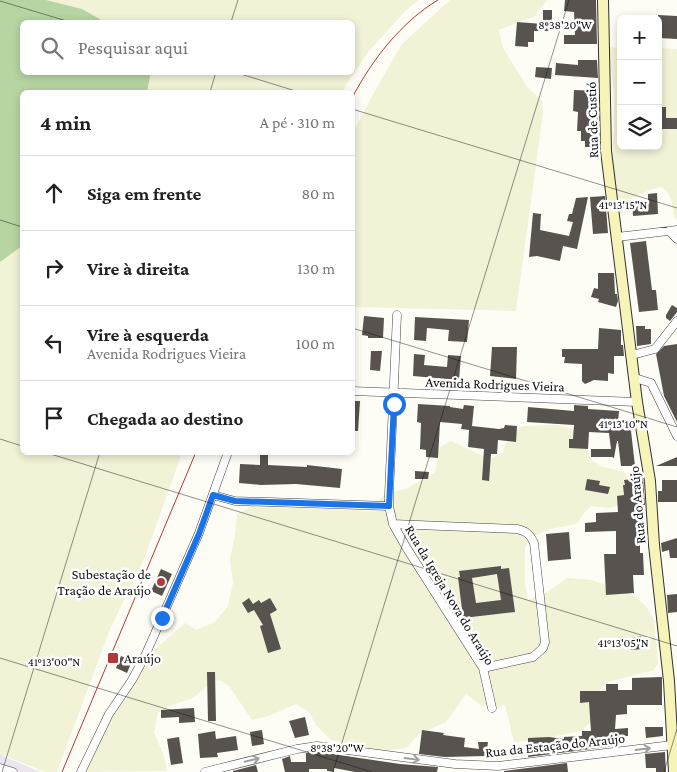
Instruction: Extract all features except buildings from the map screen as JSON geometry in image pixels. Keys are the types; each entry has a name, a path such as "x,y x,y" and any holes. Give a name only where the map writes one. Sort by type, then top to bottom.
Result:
{"main road":[{"name":"Rua de Custió","path":"604,0 606,151 616,237"},
{"name":"Rua do Araújo","path":"616,237 637,402 650,481 654,545 673,680 672,745 674,772"}],"street":[{"path":"616,237 673,230 677,239"},
{"name":"Rua da Igreja Nova do Araújo","path":"397,315 389,506 393,524 406,548 483,668 492,708"},
{"path":"632,355 655,350 677,320"},
{"path":"635,378 651,383 677,436"},
{"name":"Avenida Rodrigues Vieira","path":"355,391 637,402"},
{"path":"82,772 109,714 132,680 144,656 199,534 227,455"},
{"path":"213,495 235,501 389,506"},
{"path":"393,524 517,530 525,531 531,536 534,542 545,642 543,648 533,657 483,668"},
{"name":"Rua da Estação do Araújo","path":"205,772 297,749 317,746 455,764 498,766 672,745"},
{"path":"0,768 13,772"}],"shaded area":[{"path":"0,754 10,759 41,772 0,772"}],"green space":[{"path":"0,0 419,0 406,10 370,50 355,72 355,20 20,20 20,75 353,75 344,90 20,90 20,455 181,455 144,559 110,629 57,772 45,772 0,754"},
{"path":"0,0 46,0 82,9 101,20 20,20 20,75 150,75 150,77 147,90 20,90 20,247 0,262"},
{"path":"450,0 547,0 535,16 499,30 503,48 528,88 542,100 543,113 516,311 355,307 355,129 402,44"},
{"path":"609,47 617,48 617,150 662,150 662,48 677,49 677,220 674,216 672,202 668,193 662,187 628,200 618,198 611,176 614,95"},
{"path":"557,425 583,431 591,460 603,467 625,472 629,485 622,504 610,508 591,506 577,524 550,529 530,538 525,548 525,584 528,600 544,594 567,578 592,580 633,595 647,607 654,620 658,663 654,670 608,682 599,691 593,720 581,731 536,740 514,742 505,705 494,708 482,706 466,694 446,722 419,734 406,748 383,751 331,740 316,725 308,711 296,704 266,717 252,720 229,686 219,680 208,685 193,698 170,706 158,713 154,732 164,756 167,771 86,772 109,722 127,696 153,651 185,623 196,630 215,622 228,606 233,583 230,559 237,514 252,506 369,511 385,494 406,489 435,473 440,447 451,441 490,459 503,452 508,437 522,426"}],"tram line":[{"path":"355,93 378,56 389,43 412,19 438,0"},
{"path":"62,772 195,455"}],"place":[{"name":"Subestação de Tração de Araújo","path":"161,582"},
{"name":"Araújo","path":"113,658"}],"route":[{"path":"162,618 199,534 213,495 235,501 389,506 394,404"}]}
